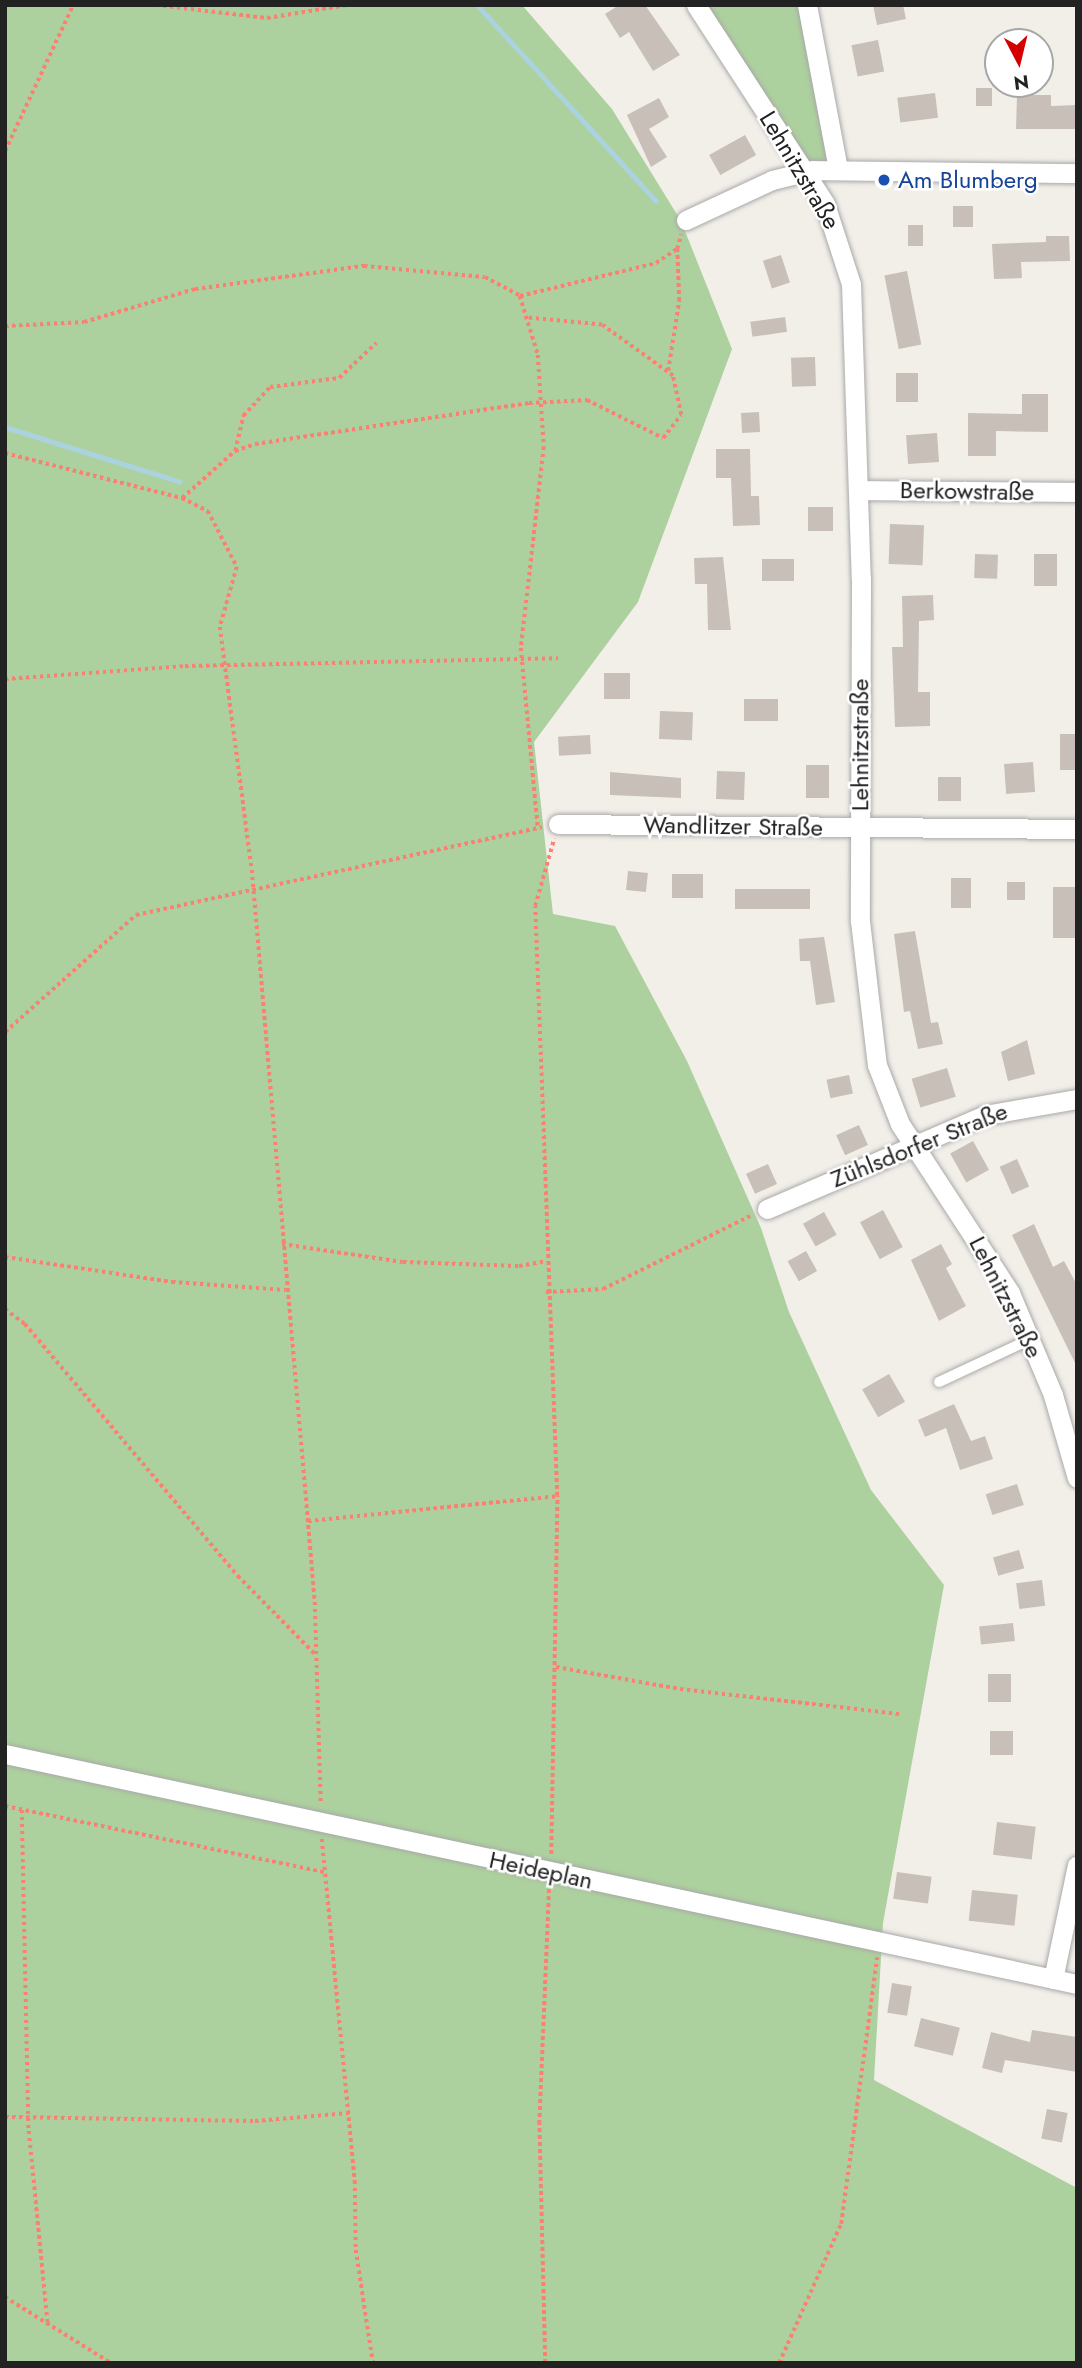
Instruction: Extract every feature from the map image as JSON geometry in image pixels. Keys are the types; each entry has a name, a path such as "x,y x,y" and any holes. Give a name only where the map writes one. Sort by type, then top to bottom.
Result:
{"street":[{"name":"Lehnitzstraße","path":"696,5 834,220 851,284 858,490 860,828 868,1018 882,1085 913,1144 983,1247 1031,1339 1073,1447 1077,1478"},
{"path":"807,5 838,169"},
{"path":"686,220 804,172 838,169 1077,173"},
{"name":"Berkowstraße","path":"858,490 1077,492"},
{"name":"Wandlitzer Straße","path":"558,824 1077,829"},
{"name":"Zühlsdorfer Straße","path":"766,1209 913,1144 1011,1107 1077,1099"},
{"name":"Heideplan","path":"5,1754 878,1944 1077,1984"},
{"path":"1053,1979 1077,1865"}],"lane":[{"path":"939,1382 1031,1339"}],"path":[{"path":"5,151 73,5"},
{"path":"156,5 267,18 347,5"},
{"path":"182,498 235,451 542,402 587,400 663,438 681,415 668,371 679,301 677,249 686,220"},
{"path":"520,296 656,263 677,249"},
{"path":"5,326 84,322 195,289 364,266 485,277 520,296 528,318 542,402 544,447 522,657 538,828"},
{"path":"528,318 602,325 668,371"},
{"path":"235,451 243,416 270,387 339,378 376,343"},
{"path":"5,453 182,498 208,511 237,567 220,614 223,666 253,887 308,1521 317,1656 324,1872 349,2113 356,2250 373,2363"},
{"path":"5,679 223,666 558,657"},
{"path":"5,1032 136,915 253,887 558,824 535,906 546,1292 557,1496 556,1667 540,2124 545,2363"},
{"path":"546,1292 603,1289 766,1209"},
{"path":"282,1244 402,1262 519,1266 546,1261"},
{"path":"5,1257 172,1282 286,1290"},
{"path":"5,1310 25,1324 238,1576 317,1656"},
{"path":"308,1521 557,1496"},
{"path":"556,1667 680,1689 901,1714"},
{"path":"5,1806 324,1872"},
{"path":"22,1810 28,2117 48,2323"},
{"path":"779,2363 841,2224 878,1944"},
{"path":"5,2117 255,2122 349,2113"},
{"path":"5,2297 111,2363"}],"green space":[{"path":"5,5 522,5 612,109 681,221 732,349 638,602 534,742 553,914 615,926 687,1061 761,1228 789,1312 871,1490 944,1585 883,1923 874,2080 1077,2188 1077,2363 5,2363"},
{"path":"696,5 807,5 838,169 804,172"}],"building":[{"path":"619,5 645,5 680,55 653,71 629,32 620,38 605,14"},
{"path":"873,5 903,5 906,19 877,25"},
{"path":"878,40 884,71 858,77 851,45"},
{"path":"976,88 984,88 984,98 992,98 992,106 976,106"},
{"path":"935,93 938,118 900,122 897,98"},
{"path":"659,98 669,117 649,129 667,157 651,167 627,115"},
{"path":"1017,98 1051,98 1051,106 1077,105 1077,129 1016,129"},
{"path":"745,135 756,155 720,175 709,155"},
{"path":"953,206 973,206 973,227 953,227"},
{"path":"908,225 923,225 923,246 908,246"},
{"path":"1046,236 1069,236 1070,261 1021,262 1022,278 994,279 992,244 1046,242"},
{"path":"781,255 790,283 772,288 763,261"},
{"path":"907,271 921,345 899,349 884,275"},
{"path":"785,317 787,332 752,337 750,322"},
{"path":"815,357 816,386 792,387 791,358"},
{"path":"896,373 918,373 918,402 896,402"},
{"path":"1022,394 1048,394 1048,432 996,431 996,456 968,456 968,413 1022,414"},
{"path":"759,412 760,432 742,433 741,413"},
{"path":"937,433 939,462 908,464 906,435"},
{"path":"716,449 750,449 751,496 759,496 760,525 733,526 731,478 716,478"},
{"path":"808,507 833,507 833,531 808,531"},
{"path":"890,524 924,525 923,565 889,564"},
{"path":"975,554 998,555 997,579 974,578"},
{"path":"1034,554 1057,554 1057,586 1034,586"},
{"path":"723,557 731,630 708,630 707,584 695,584 694,558"},
{"path":"762,559 794,559 794,581 762,581"},
{"path":"933,595 934,620 919,621 918,692 930,692 930,726 895,727 892,647 903,647 902,596"},
{"path":"604,673 630,673 630,699 604,699"},
{"path":"744,699 778,699 778,721 744,721"},
{"path":"660,711 693,712 692,740 659,739"},
{"path":"1060,734 1077,734 1077,770 1060,770"},
{"path":"590,735 591,754 559,756 558,737"},
{"path":"1033,762 1035,792 1006,794 1004,764"},
{"path":"806,765 829,765 829,798 806,798"},
{"path":"717,771 745,772 744,800 716,799"},
{"path":"610,772 681,778 681,798 610,795"},
{"path":"938,777 961,777 961,801 938,801"},
{"path":"628,871 648,873 646,892 626,890"},
{"path":"672,874 703,874 703,898 672,898"},
{"path":"951,878 971,878 971,908 951,908"},
{"path":"1007,882 1025,882 1025,900 1007,900"},
{"path":"1053,887 1077,887 1077,938 1053,938"},
{"path":"735,889 810,889 810,909 735,909"},
{"path":"915,931 931,1023 938,1022 943,1044 918,1049 910,1011 904,1012 894,934"},
{"path":"824,937 835,1002 816,1005 810,961 800,961 799,939"},
{"path":"1027,1040 1035,1074 1008,1081 1001,1052"},
{"path":"947,1068 956,1097 920,1108 912,1079"},
{"path":"849,1075 853,1094 830,1098 827,1080"},
{"path":"859,1125 868,1145 845,1155 836,1135"},
{"path":"973,1141 989,1170 966,1182 950,1154"},
{"path":"1017,1159 1029,1186 1012,1194 1000,1167"},
{"path":"768,1164 777,1184 755,1194 746,1174"},
{"path":"883,1210 903,1247 880,1259 860,1222"},
{"path":"824,1212 837,1235 816,1246 803,1224"},
{"path":"1034,1224 1053,1267 1064,1261 1077,1285 1077,1367 1012,1235"},
{"path":"941,1244 952,1264 946,1268 966,1306 939,1321 911,1260"},
{"path":"806,1251 817,1271 799,1281 788,1261"},
{"path":"889,1374 905,1402 878,1417 862,1390"},
{"path":"954,1404 971,1441 985,1436 993,1459 960,1470 946,1428 925,1437 918,1420"},
{"path":"1017,1484 1024,1505 992,1515 986,1494"},
{"path":"1019,1550 1024,1568 998,1576 993,1557"},
{"path":"1042,1580 1045,1606 1019,1609 1016,1583"},
{"path":"1013,1623 1015,1641 981,1644 979,1627"},
{"path":"988,1674 1011,1674 1011,1702 988,1702"},
{"path":"990,1731 1013,1731 1013,1755 990,1755"},
{"path":"997,1822 1036,1827 1032,1860 993,1855"},
{"path":"897,1872 932,1877 928,1904 893,1899"},
{"path":"972,1890 1018,1895 1015,1926 969,1921"},
{"path":"892,1983 912,1986 907,2016 887,2013"},
{"path":"921,2018 960,2028 953,2056 914,2046"},
{"path":"1032,2030 1077,2037 1077,2072 1005,2060 1002,2073 982,2068 991,2032 1030,2042"},
{"path":"1047,2109 1068,2113 1062,2142 1041,2138"}],"waterway":[{"path":"477,5 656,201"},
{"path":"5,427 180,482"}],"place":[{"name":"Am Blumberg","path":"884,180"}]}
